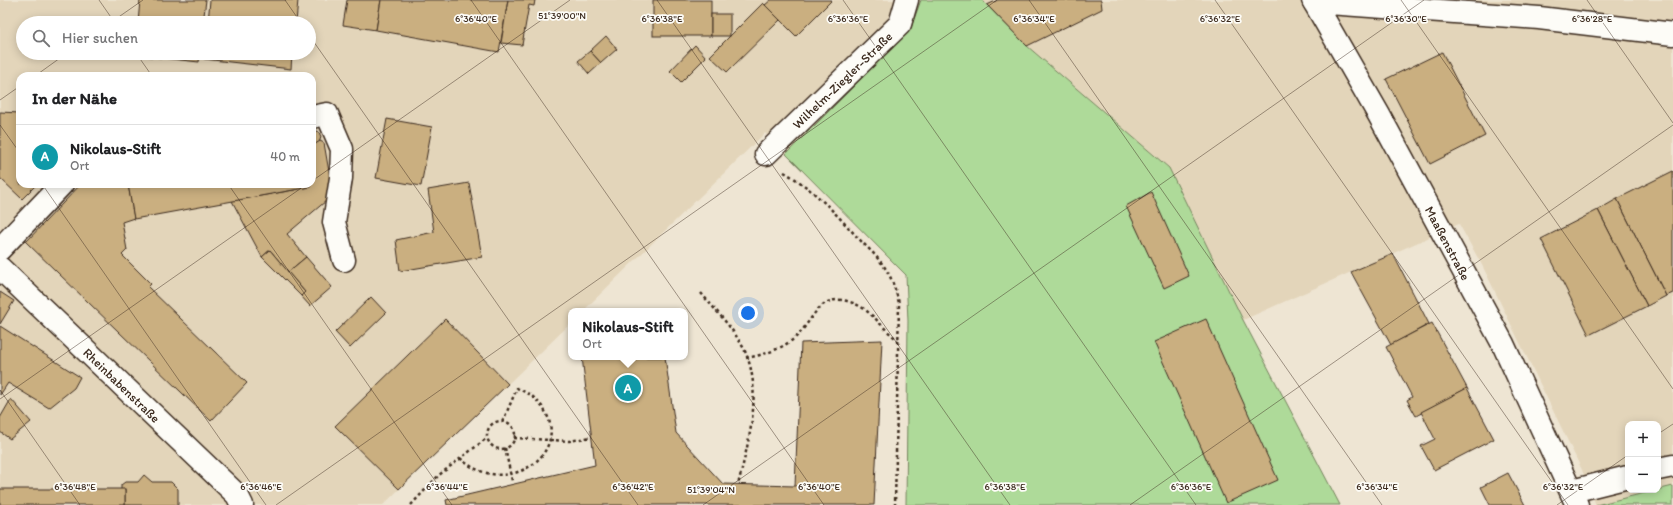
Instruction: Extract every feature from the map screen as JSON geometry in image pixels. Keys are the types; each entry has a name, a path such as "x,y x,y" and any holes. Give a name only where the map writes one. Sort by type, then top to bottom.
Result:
{"street":[{"name":"Wilhelm-Ziegler-Straße","path":"766,154 900,24 907,0"},
{"path":"1313,1 1538,18 1673,34"},
{"name":"Maaßenstraße","path":"1313,1 1379,114 1503,344 1573,500"},
{"path":"316,116 327,114 342,149 341,178 334,222 344,260"},
{"path":"0,249 58,188"},
{"name":"Rheinbabenstraße","path":"0,268 237,495 242,505"},
{"path":"1661,468 1673,466"},
{"path":"1573,500 1625,478"}],"path":[{"path":"784,172 800,181 824,201 887,270 894,284 898,303 895,505"},
{"path":"701,293 727,323 744,350 751,376 753,406 749,438 738,485"},
{"path":"746,358 779,349 796,336 816,310 829,302 838,300 853,303 868,312 888,334 898,340"},
{"path":"503,421 517,388 532,396 542,406 548,418 551,432 545,458"},
{"path":"503,421 512,426 514,438 512,444 505,448 499,449 491,445 487,438 488,430 492,424 503,421"},
{"path":"514,438 569,441 592,437"},
{"path":"411,505 439,475 487,438"},
{"path":"505,448 513,481 507,482"},
{"path":"460,458 468,469"}],"shaded area":[{"path":"0,0 921,0 910,30 786,154 765,133 586,308 568,308 568,326 383,505 0,505"},
{"path":"982,0 1673,0 1673,486 1661,488 1661,421 1625,421 1625,493 1643,493 1596,505 1582,470 1483,267 1459,224 1243,320 1169,168 1027,46"}],"green space":[{"path":"921,0 982,0 1027,46 1169,168 1243,320 1340,505 906,505 908,321 906,275 786,154 910,30"},
{"path":"1673,486 1673,505 1596,505 1645,493 1661,493 1661,489"}],"building":[{"path":"140,0 206,0 204,16 139,16"},
{"path":"210,0 298,0 297,16 209,16"},
{"path":"347,0 381,0 376,30 343,25"},
{"path":"381,0 508,0 499,52 376,30"},
{"path":"508,0 535,0 534,6 529,5 522,45 501,43"},
{"path":"653,0 711,0 711,36 653,36"},
{"path":"771,0 832,0 796,36 765,5"},
{"path":"998,0 1101,0 1102,9 1027,46 987,5"},
{"path":"763,3 780,20 727,72 710,56"},
{"path":"711,14 730,14 730,36 711,36"},
{"path":"606,36 617,49 601,63 590,51"},
{"path":"695,45 706,57 681,82 670,71"},
{"path":"590,51 601,63 589,74 578,61"},
{"path":"1442,52 1485,136 1430,164 1386,79"},
{"path":"180,60 199,60 199,62"},
{"path":"213,60 292,60 291,69"},
{"path":"0,112 16,113 16,188 33,188 22,199 0,178"},
{"path":"387,119 432,127 421,186 376,178"},
{"path":"316,131 319,132 321,137 319,143 316,144"},
{"path":"320,141 324,143 333,195 287,234 306,257 288,272 270,250 262,257 232,201 304,188 316,188 316,144"},
{"path":"1673,171 1673,293 1666,296 1617,199"},
{"path":"469,183 482,257 400,271 396,240 434,232 428,190"},
{"path":"77,188 129,188 134,218 122,222 127,250 122,255 151,284 148,287 247,383 211,421 26,242"},
{"path":"129,188 304,188 134,219"},
{"path":"1151,192 1189,276 1164,288 1126,206"},
{"path":"1617,199 1666,296 1647,306 1598,210"},
{"path":"1598,210 1647,306 1589,335 1541,239"},
{"path":"270,250 305,292 301,296 262,257"},
{"path":"1393,254 1429,324 1391,345 1351,272"},
{"path":"306,257 332,287 310,306 301,296 305,292 288,272"},
{"path":"0,292 14,301 0,324"},
{"path":"371,297 386,313 350,348 335,332"},
{"path":"445,319 508,384 399,489 335,426"},
{"path":"1206,319 1278,480 1226,503 1154,342"},
{"path":"1432,323 1467,388 1416,416 1407,400 1412,397 1386,347"},
{"path":"0,326 80,377 74,388 49,408 8,383 0,395"},
{"path":"882,340 874,505 447,505 446,500 595,465 582,360 665,360 676,433 723,484 795,486 801,343"},
{"path":"1467,388 1494,439 1434,470 1421,446 1435,439 1421,412"},
{"path":"11,399 31,422 10,439 0,432 0,418"},
{"path":"1508,473 1525,505 1490,505 1481,487"},
{"path":"144,475 152,482 171,482 178,489 178,505 125,505 125,489 121,490 121,485 125,482 138,482"},
{"path":"0,489 125,489 125,505 0,505"}],"place":[{"name":"Nikolaus-Stift","path":"628,388"}]}
